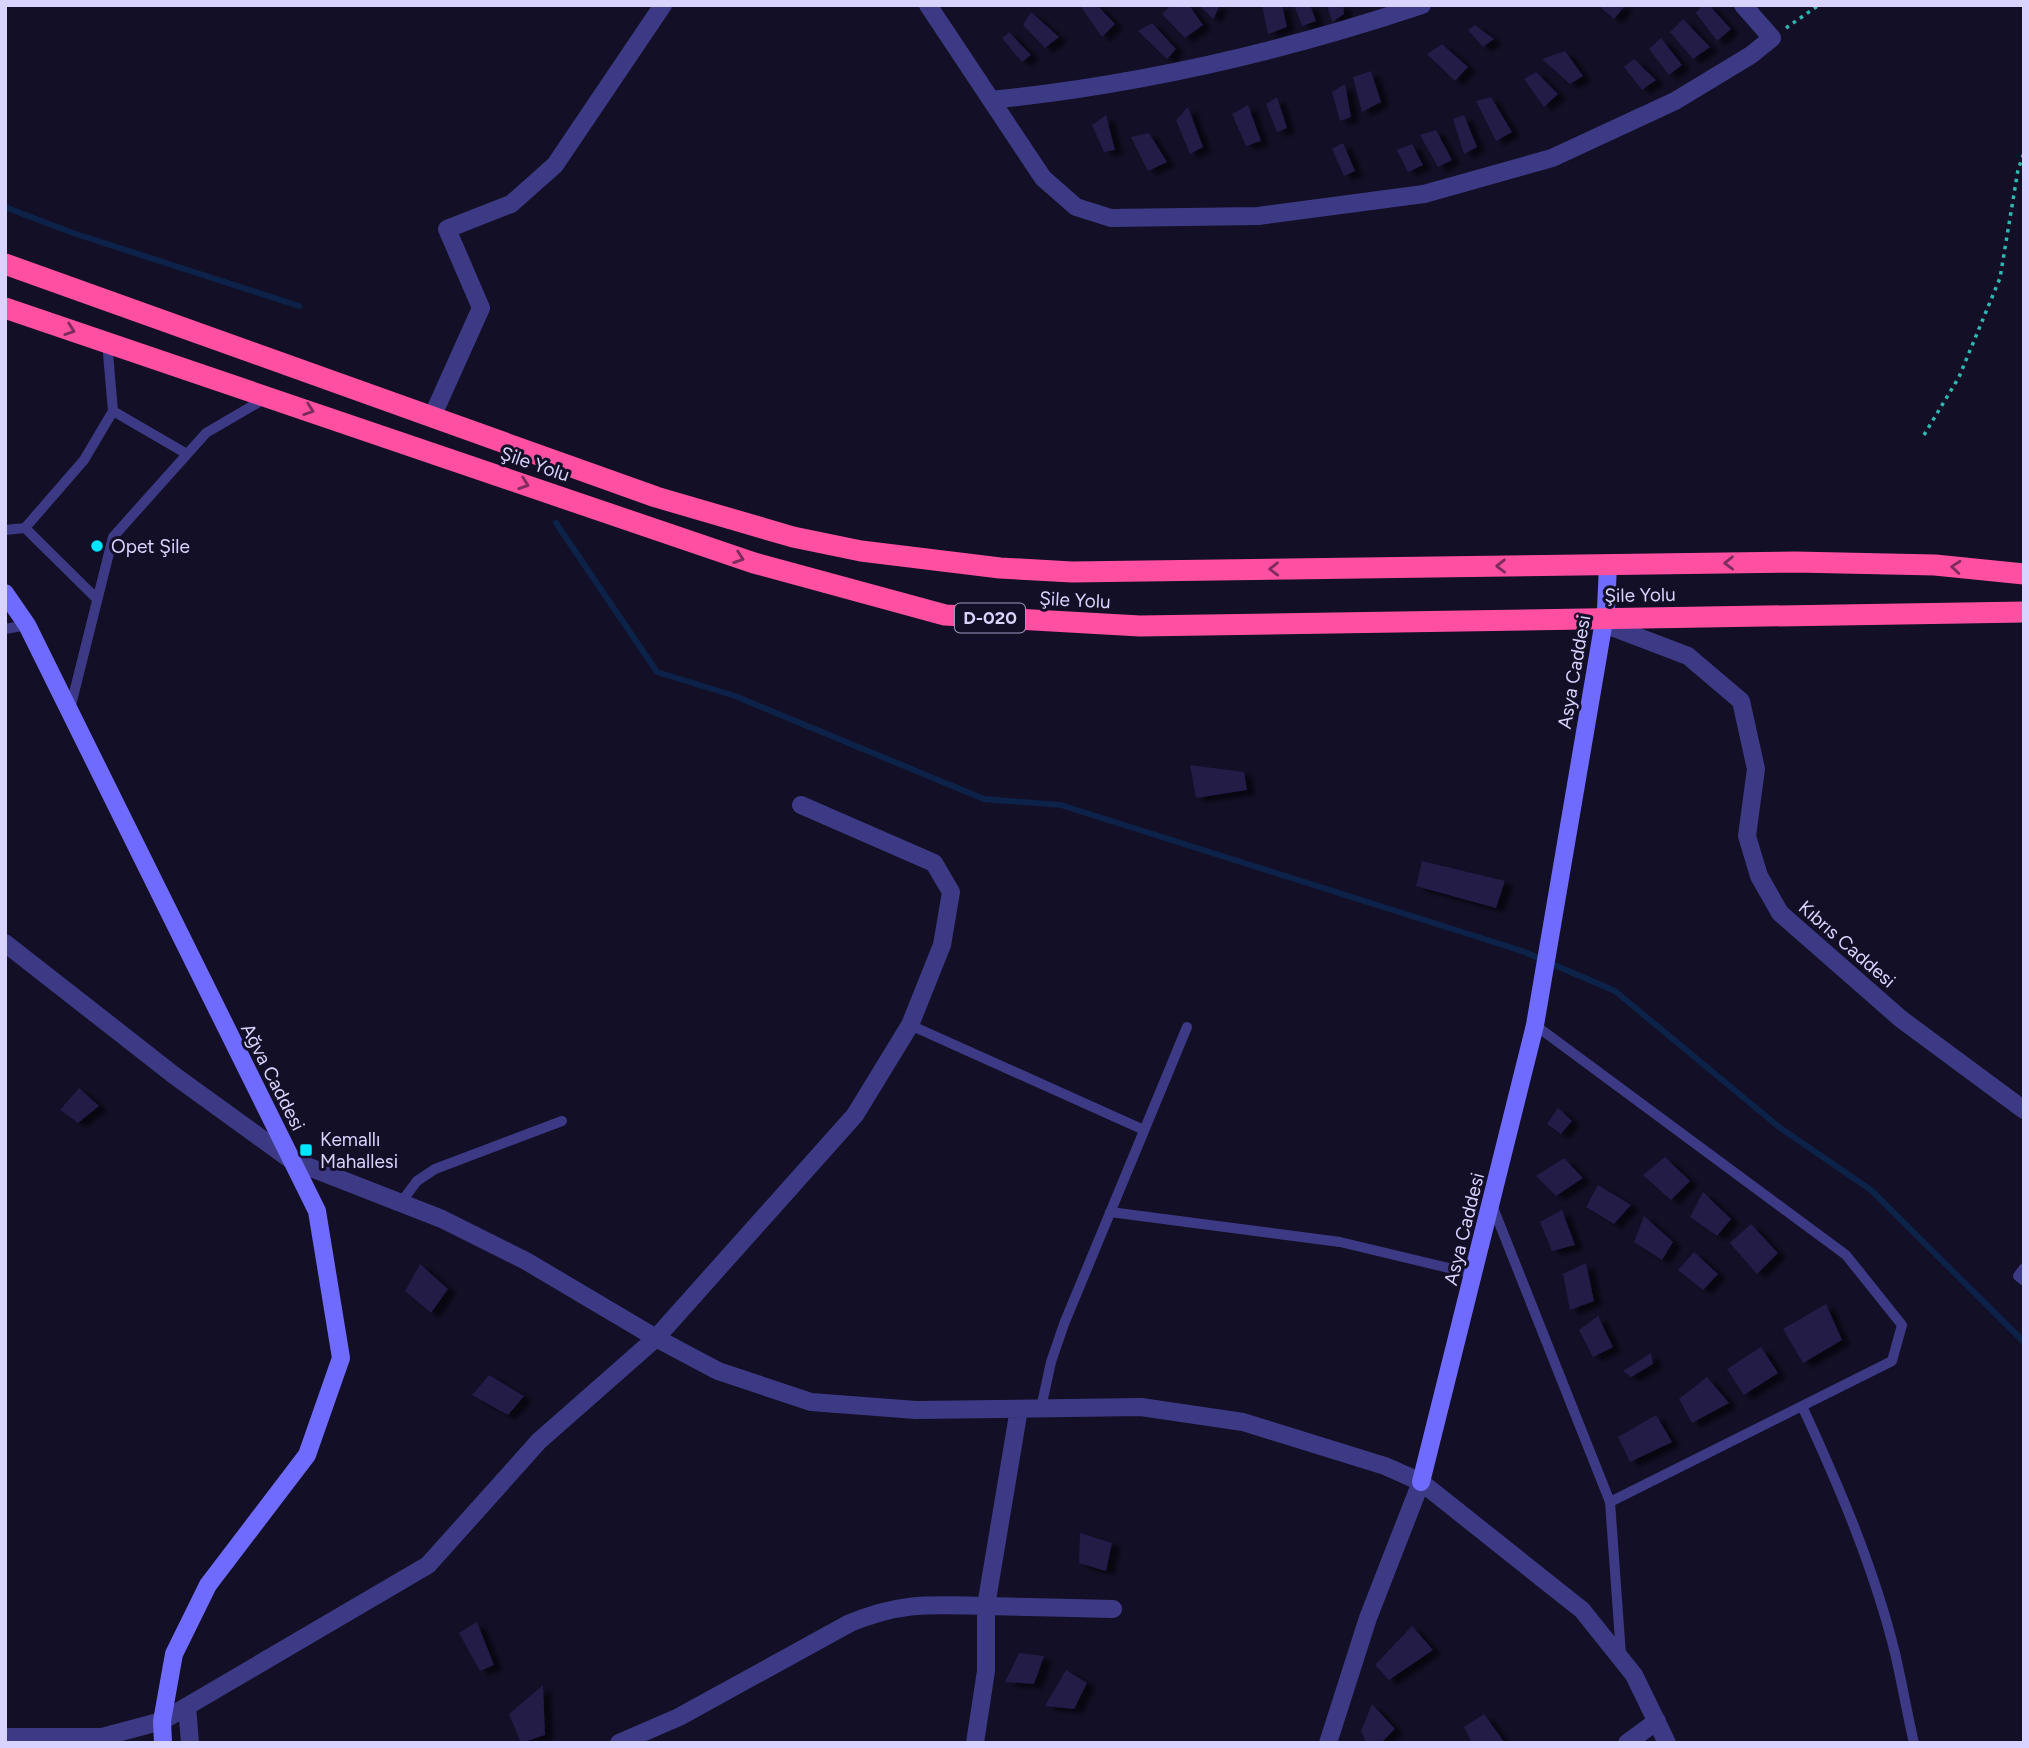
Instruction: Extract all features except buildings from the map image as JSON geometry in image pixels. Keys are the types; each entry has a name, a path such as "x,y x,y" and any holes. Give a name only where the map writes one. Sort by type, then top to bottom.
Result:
{"highway":[{"name":"Şile Yolu","path":"5,264 656,497 793,537 861,551 1000,568 1072,572 1608,565 1921,565 2024,574"},
{"name":"Şile Yolu","path":"5,308 270,396 754,563 945,615 1140,626 1604,621 2024,612"}],"street":[{"path":"432,417 481,308 447,229 511,204 555,165 663,5"},
{"path":"928,5 1043,178 1076,207 1111,218 1258,216 1424,194 1552,158 1675,101 1751,55 1772,38 1743,5"},
{"path":"991,100 1073,92 1221,62 1422,5"},
{"name":"Asya Caddesi","path":"1421,1482 1535,1025 1604,621 1608,565"},
{"name":"Ağva Caddesi","path":"5,593 27,625 69,715 317,1211 341,1358 307,1455 208,1585 174,1654 162,1721 163,1743"},
{"name":"Kıbrıs Caddesi","path":"1604,621 1688,656 1741,701 1756,769 1747,836 1759,876 1780,913 1901,1019 2024,1110"},
{"path":"5,1737 102,1737 162,1721 428,1565 539,1441 656,1338 855,1115 910,1025 942,945 951,892 934,863 801,805"},
{"path":"5,943 175,1076 291,1160 402,1201 527,1261 656,1338 718,1371 811,1402 916,1410 1141,1407 1242,1422 1385,1466 1421,1482 1581,1610 1634,1675 1667,1743"},
{"path":"975,1743 986,1671 986,1606 1019,1409"},
{"path":"1328,1743 1368,1618 1421,1482"},
{"path":"619,1743 679,1717 850,1623 879,1612 919,1605 1113,1609"},
{"path":"187,1706 190,1743"},
{"path":"1627,1743 1657,1721"}],"lane":[{"path":"5,530 25,528 84,460 113,411 107,342"},
{"path":"69,715 113,537 206,433 270,396"},
{"path":"113,411 187,454"},
{"path":"25,528 96,598"},
{"path":"5,629 27,625"},
{"path":"910,1025 1144,1130"},
{"path":"1535,1025 1846,1255 1902,1325 1892,1361 1610,1502"},
{"path":"1041,1408 1057,1343 1187,1027"},
{"path":"402,1201 417,1181 435,1169 562,1121"},
{"path":"1492,1205 1610,1502 1621,1658"},
{"path":"1110,1212 1340,1242 1474,1274"},
{"path":"2024,1268 2018,1276 2024,1281"},
{"path":"1802,1406 1840,1492 1877,1594 1895,1652 1914,1743"}],"path":[{"path":"1772,38 1819,5"},
{"path":"1924,435 1959,377 2000,278 2018,170 2024,153"}],"waterway":[{"path":"5,207 73,233 299,306"},
{"path":"556,523 657,672 735,696 984,799 1061,805 1522,951 1615,991 1779,1127 1871,1190 2024,1342"}],"place":[{"name":"Opet Şile","path":"97,546"},
{"name":"Kemallı Mahallesi","path":"306,1150"}]}
